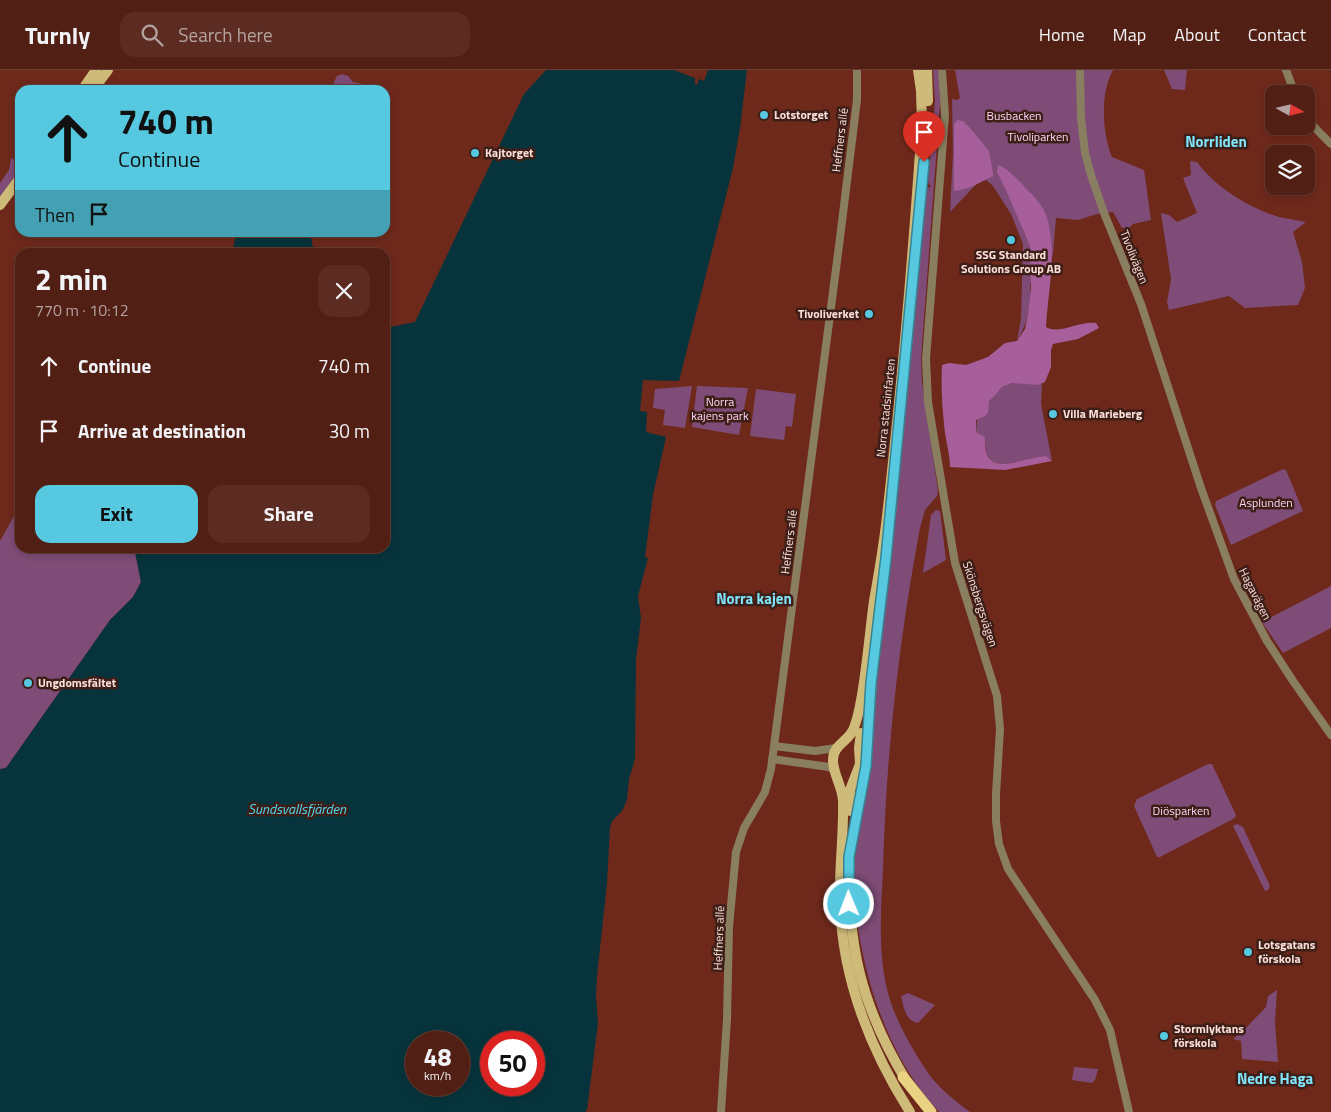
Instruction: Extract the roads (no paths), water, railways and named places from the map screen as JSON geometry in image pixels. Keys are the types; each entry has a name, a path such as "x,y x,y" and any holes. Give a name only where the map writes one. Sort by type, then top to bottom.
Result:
{"highway":[{"path":"904,1077 931,1112"}],"main road":[{"path":"86,85 96,70"},
{"path":"97,85 108,70"},
{"name":"Norra stadsinfarten","path":"910,1112 872,1040 850,976 842,935 840,904 839,874 843,796 833,759 839,746 852,732 861,698 887,516 904,353 921,150 921,91 918,70"},
{"name":"Norra stadsinfarten","path":"849,857 866,766 871,683 887,556 924,162 928,143 927,70"},
{"path":"0,205 15,185"},
{"path":"0,214 15,195"},
{"name":"Norra stadsinfarten","path":"871,683 862,722 859,748 860,764 850,790 849,904 856,964 866,999 877,1027 924,1112"},
{"path":"839,746 851,743 859,748"},
{"path":"836,773 844,781 853,780"}],"street":[{"name":"Heffners allé","path":"721,1112 727,1019 729,927 736,852 744,828 765,792 772,759 840,238 858,70"},
{"name":"Heffners allé","path":"857,88 862,70"},
{"name":"Skönsbergsvägen","path":"942,70 945,115 926,359 928,402 955,563 997,696 1000,729 996,821 999,844 1008,869 1095,1000 1106,1020 1129,1112"},
{"name":"Tivolivägen","path":"1080,70 1081,118 1085,153 1091,175 1098,198 1148,322 1188,448"},
{"path":"1286,70 1292,85"},
{"path":"1315,127 1331,144"},
{"name":"Hagavägen","path":"1188,448 1234,579 1247,605 1293,681 1331,735"},
{"path":"774,746 815,751 839,746"},
{"path":"772,759 828,767 836,773"}],"water":[{"name":"Sundsvallsfjärden","path":"546,70 674,70 695,78 695,84 697,85 699,79 704,81 708,70 747,70 733,168 679,381 643,380 640,411 647,412 646,432 666,437 653,495 645,557 648,558 638,596 641,618 636,660 635,759 629,779 627,800 622,811 612,821 610,828 607,883 597,976 598,1023 587,1110 585,1112 0,1112 0,769 6,768 110,620 133,597 141,582 135,553 390,553 390,327 415,322 524,94"},
{"path":"236,237 311,237 313,248 233,248"}],"place":[{"name":"Lotstorget","path":"764,115"},
{"name":"Kajtorget","path":"475,153"},
{"name":"SSG Standard Solutions Group AB","path":"1011,240"},
{"name":"Tivoliverket","path":"869,314"},
{"name":"Villa Marieberg","path":"1053,414"},
{"name":"Ungdomsfältet","path":"28,683"},
{"name":"Lotsgatans förskola","path":"1248,952"},
{"name":"Stormlyktans förskola","path":"1164,1036"}],"district":[{"name":"Norrliden","path":"1216,142"},
{"name":"Norra kajen","path":"754,599"},
{"name":"Nedre Haga","path":"1275,1079"}],"park label":[{"name":"Busbacken","path":"1014,116"},
{"name":"Tivoliparken","path":"1038,137"},
{"name":"Norra kajens park","path":"720,409"},
{"name":"Asplunden","path":"1266,503"},
{"name":"Diösparken","path":"1181,811"}]}
